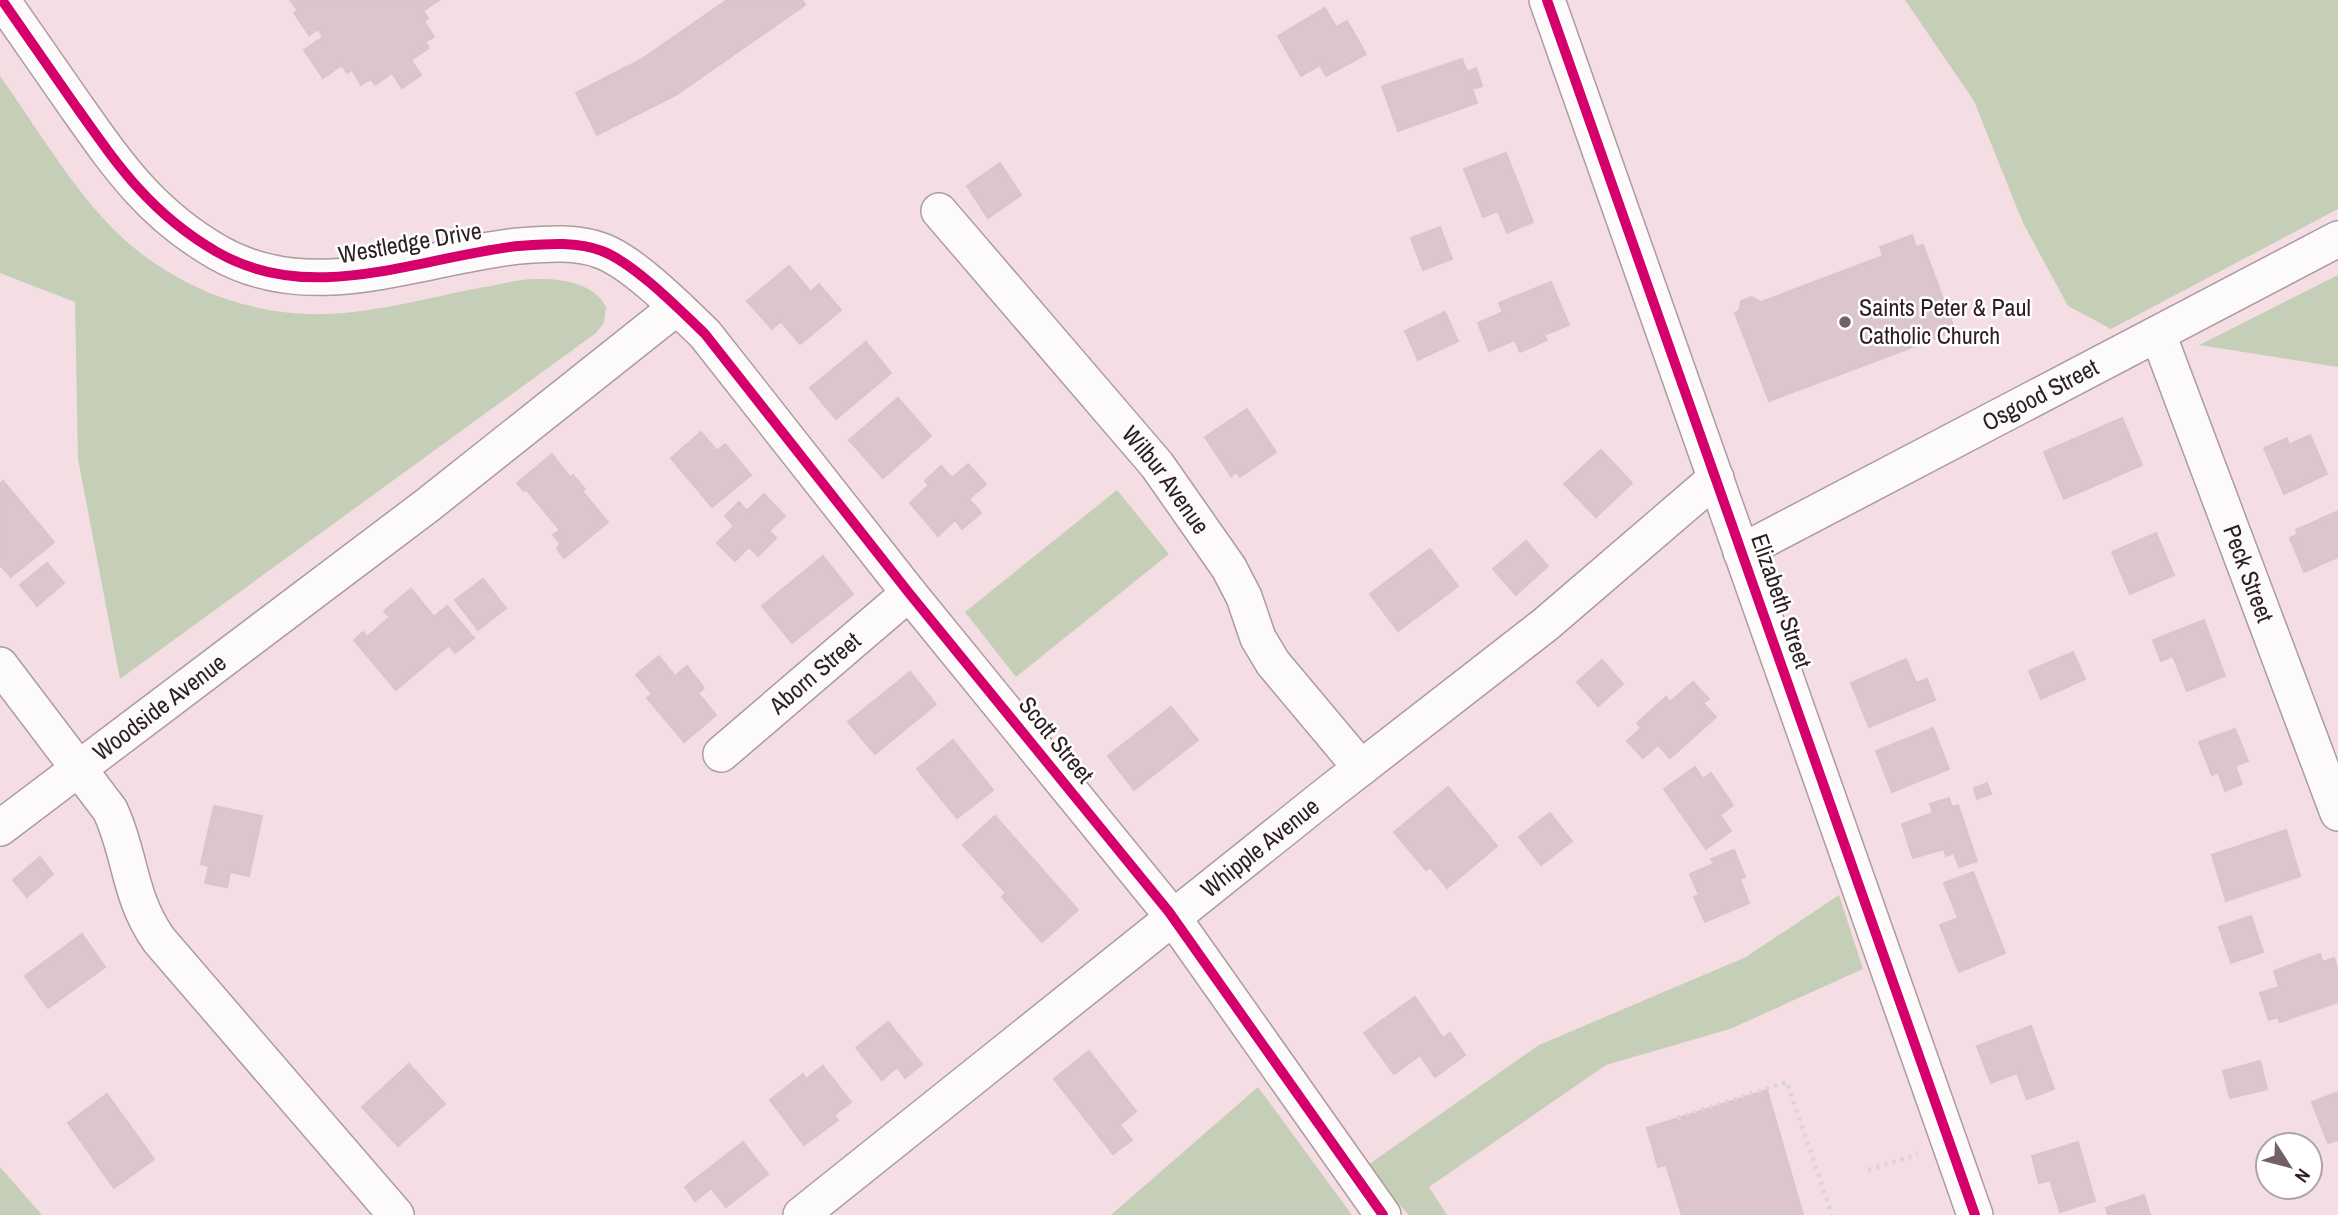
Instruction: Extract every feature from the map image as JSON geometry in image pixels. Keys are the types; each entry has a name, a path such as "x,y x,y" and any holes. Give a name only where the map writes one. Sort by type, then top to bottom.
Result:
{"street":[{"name":"Westledge Drive","path":"2,0 117,165 140,192 162,213 220,254 281,275 341,278 478,251 540,244 572,245 602,251 622,262 677,307"},
{"name":"Elizabeth Street","path":"1547,0 1975,1215"},
{"name":"Wilbur Avenue","path":"939,211 1157,465 1229,568 1244,597 1258,638 1269,656 1361,768"},
{"name":"Osgood Street","path":"1741,552 2338,239"},
{"name":"Scott Street","path":"677,307 705,334 909,593 1173,918 1382,1215"},
{"name":"Woodside Avenue","path":"396,1215 159,940 145,918 132,886 116,821 79,768 429,503 677,307"},
{"name":"Peck Street","path":"2158,334 2337,809"},
{"name":"Whipple Avenue","path":"801,1215 1361,768 1546,624 1716,478"},
{"name":"Aborn Street","path":"721,754 909,593"},
{"path":"0,665 79,768 0,828"}],"path":[{"path":"1677,1118 1787,1082 1832,1215"},
{"path":"1868,1170 1926,1152"}],"green space":[{"path":"1905,0 2338,0 2338,209 2111,329 2068,306 2023,223 1974,101"},
{"path":"0,76 75,184 102,217 122,238 145,256 194,286 249,306 307,314 328,314 393,306 515,281 556,280 576,284 594,292 606,307 604,323 596,333 120,679 78,459 75,302 0,273"},
{"path":"2338,275 2338,367 2199,345"},
{"path":"1117,490 1169,554 1016,677 965,612"},
{"path":"1839,895 1863,969 1730,1029 1606,1065 1429,1187 1447,1215 1409,1215 1365,1167 1539,1045 1746,957"},
{"path":"1258,1087 1352,1215 1111,1215"},
{"path":"0,1167 42,1215 0,1215"}],"building":[{"path":"290,0 439,0 423,11 428,18 424,21 434,37 425,42 429,48 411,60 421,75 402,88 392,73 375,85 371,79 361,85 352,70 347,73 342,65 323,78 304,50 323,37 318,29 309,35 294,13 298,11"},
{"path":"727,0 802,0 805,5 676,95 597,135 576,93 642,59"},
{"path":"1325,8 1336,27 1347,21 1366,54 1326,76 1320,65 1301,76 1278,36"},
{"path":"1462,59 1467,72 1476,68 1482,86 1472,89 1477,103 1398,131 1382,86"},
{"path":"1506,153 1533,222 1507,233 1498,211 1483,217 1464,169"},
{"path":"1000,163 1021,195 988,218 967,186"},
{"path":"1440,227 1452,259 1423,270 1411,238"},
{"name":"Saints Peter & Paul Catholic Church","path":"1912,235 1916,247 1923,245 1955,331 1769,401 1735,313 1739,311 1741,301 1752,297 1761,302 1883,256 1880,247"},
{"path":"789,266 811,292 819,284 841,310 800,344 781,321 772,329 747,301"},
{"path":"1551,282 1569,325 1544,335 1547,340 1520,352 1515,340 1489,351 1478,323 1503,312 1499,303"},
{"path":"1445,312 1458,341 1418,360 1405,331"},
{"path":"866,342 891,373 836,419 810,388"},
{"path":"898,398 931,436 883,478 849,440"},
{"path":"1247,409 1276,452 1240,477 1236,472 1231,476 1205,437"},
{"path":"2122,418 2142,465 2064,499 2044,452"},
{"path":"701,432 717,451 725,444 751,475 712,507 671,458"},
{"path":"2310,435 2327,474 2284,494 2264,448 2287,438 2289,445"},
{"path":"1601,450 1632,483 1596,517 1564,484"},
{"path":"552,454 570,477 573,475 585,489 582,491 608,522 564,558 557,549 560,543 553,535 560,530 526,489 524,491 517,483"},
{"path":"968,464 986,484 969,499 981,513 962,529 955,520 938,536 910,503 929,485 925,481 941,466 952,478"},
{"path":"3,481 54,542 11,577 0,565 0,484"},
{"path":"764,494 785,516 769,531 776,538 758,556 749,547 735,561 717,543 734,526 725,516 739,502 747,511"},
{"path":"2338,511 2338,557 2304,572 2290,538 2298,534 2296,530"},
{"path":"2156,533 2174,575 2130,594 2112,552"},
{"path":"1526,541 1548,566 1516,595 1493,569"},
{"path":"1430,549 1458,586 1398,631 1370,594"},
{"path":"823,556 853,594 792,643 762,606"},
{"path":"47,563 64,583 37,606 20,585"},
{"path":"483,579 506,608 478,630 455,600"},
{"path":"411,589 434,617 447,606 474,638 455,653 449,645 396,690 354,640 363,632 367,637 390,617 384,611"},
{"path":"2204,620 2225,676 2187,691 2173,656 2161,661 2153,640"},
{"path":"2073,652 2085,679 2041,699 2029,671"},
{"path":"659,656 675,676 687,666 704,688 698,693 716,715 684,742 647,698 652,694 636,675"},
{"path":"1906,659 1916,683 1927,679 1935,700 1869,727 1851,683"},
{"path":"1602,660 1623,684 1598,706 1577,682"},
{"path":"910,672 936,704 875,754 848,722"},
{"path":"1693,682 1709,699 1703,703 1716,717 1670,758 1658,745 1643,758 1627,741 1641,728 1637,723 1666,697 1670,702"},
{"path":"1171,707 1198,740 1134,790 1108,756"},
{"path":"1933,728 1949,769 1892,792 1876,751"},
{"path":"2235,729 2248,761 2235,766 2242,784 2225,791 2218,772 2212,775 2199,742"},
{"path":"953,740 993,790 957,818 917,769"},
{"path":"1695,767 1703,779 1711,773 1733,805 1720,815 1731,831 1706,849 1664,789"},
{"path":"1987,783 1991,794 1977,799 1974,788"},
{"path":"1448,787 1497,846 1447,888 1430,867 1426,870 1394,832"},
{"path":"1949,798 1952,807 1958,805 1977,861 1959,867 1954,853 1946,856 1944,849 1913,858 1902,824 1933,813 1930,804"},
{"path":"214,806 262,816 249,876 230,872 227,887 205,883 209,866 201,864"},
{"path":"1550,813 1572,841 1541,865 1519,837"},
{"path":"995,816 1078,910 1042,942 1002,897 1006,893 963,845"},
{"path":"2286,830 2300,876 2226,901 2212,855"},
{"path":"1734,850 1745,877 1740,879 1749,903 1705,922 1694,897 1699,895 1690,874 1714,864 1711,859"},
{"path":"40,857 53,874 27,897 13,880"},
{"path":"1973,872 2005,953 1959,972 1940,925 1958,918 1944,883"},
{"path":"2251,916 2263,952 2231,963 2219,927"},
{"path":"82,934 105,967 48,1008 25,976"},
{"path":"2320,954 2323,962 2334,958 2338,971 2338,1002 2280,1022 2278,1017 2269,1020 2260,993 2279,987 2274,971"},
{"path":"1415,997 1443,1038 1450,1033 1465,1055 1435,1077 1420,1055 1394,1074 1364,1033"},
{"path":"888,1022 922,1064 905,1078 897,1067 882,1080 856,1048"},
{"path":"2031,1026 2054,1089 2027,1099 2017,1073 1991,1083 1977,1046"},
{"path":"1089,1051 1136,1111 1120,1125 1132,1140 1113,1154 1054,1079"},
{"path":"2260,1061 2267,1089 2230,1098 2223,1071"},
{"path":"409,1064 445,1104 398,1146 362,1107"},
{"path":"823,1066 851,1102 834,1115 838,1120 804,1145 770,1100 803,1074 806,1079"},
{"path":"1767,1090 1803,1215 1682,1215 1666,1165 1658,1167 1647,1128"},
{"path":"2338,1092 2338,1140 2328,1143 2312,1102"},
{"path":"107,1094 154,1159 114,1188 68,1123"},
{"path":"743,1142 768,1174 726,1207 711,1188 695,1201 685,1187"},
{"path":"2078,1142 2095,1201 2060,1212 2050,1180 2039,1183 2032,1156"},
{"path":"2144,1195 2150,1215 2108,1215 2106,1208"}],"cycle path":[{"path":"2,0 91,127 137,187 173,222 194,237 217,252 253,268 290,276 328,277 366,274 518,246 572,244 615,257 656,288 705,334 909,593 1169,912 1383,1215"},
{"path":"1547,0 1975,1215"}],"place":[{"name":"Saints Peter & Paul Catholic Church","path":"1845,322"}]}
